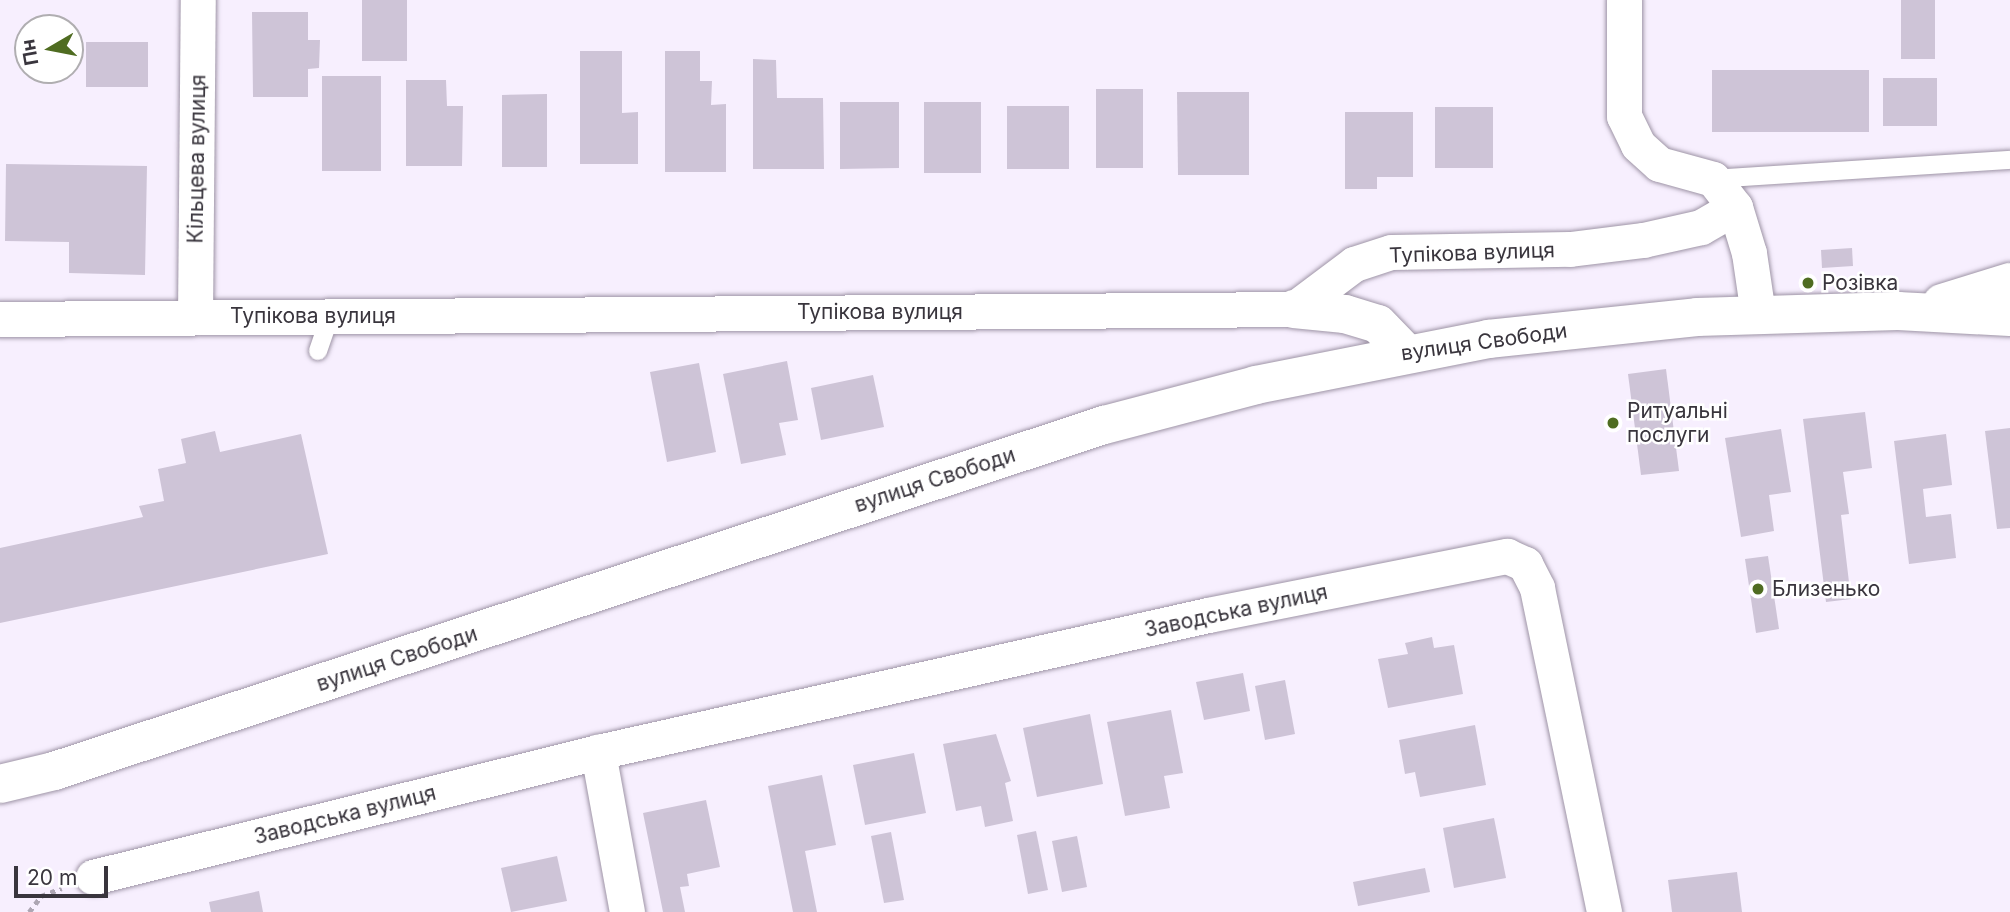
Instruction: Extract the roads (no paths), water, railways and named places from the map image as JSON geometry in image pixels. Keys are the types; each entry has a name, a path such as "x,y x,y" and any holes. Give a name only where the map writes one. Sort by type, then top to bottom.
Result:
{"main road":[{"name":"вулиця Свободи","path":"1898,311 1956,300 2010,282"},
{"path":"1294,309 1345,314 1378,324 1405,352"},
{"name":"вулиця Свободи","path":"0,784 80,763 1104,425 1405,352 1569,329 1758,314 1898,311 2010,317"}],"street":[{"name":"Кільцева вулиця","path":"195,317 198,0"},
{"path":"1624,0 1624,116 1639,145 1660,164 1713,179 1735,207 1749,253 1758,314"},
{"name":"Тупікова вулиця","path":"0,319 1294,309 1354,264 1391,252 1570,249 1643,240 1701,227 1735,207"},
{"name":"Заводська вулиця","path":"93,877 598,752 1208,615 1507,556 1525,564 1538,588 1604,912"},
{"path":"598,752 627,912"}],"lane":[{"path":"1713,179 2010,160"},
{"path":"318,351 330,316"}],"place":[{"name":"Розівка","path":"1808,283"},
{"name":"Ритуальні послуги","path":"1613,423"},
{"name":"Близенько","path":"1758,589"}]}
